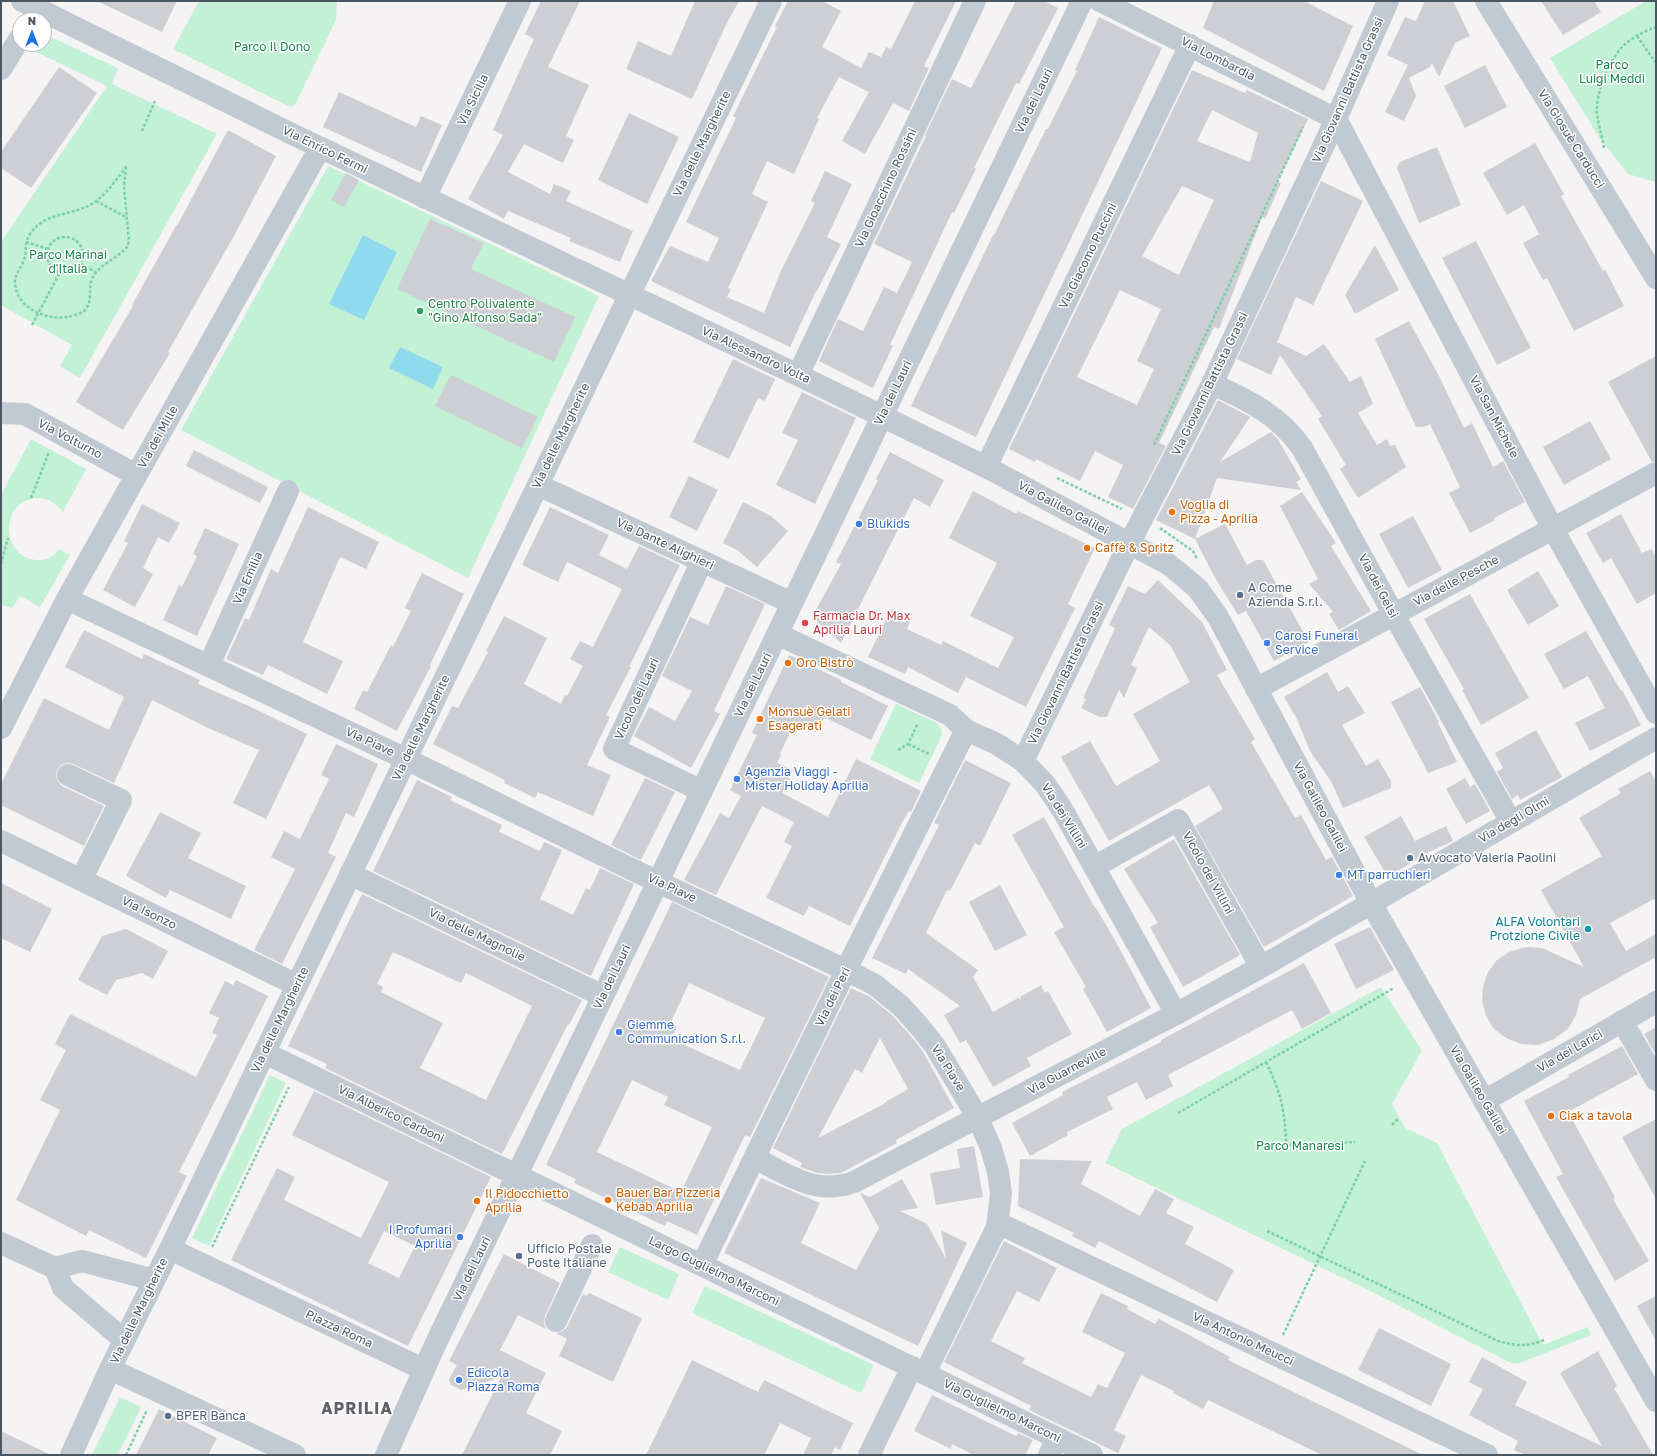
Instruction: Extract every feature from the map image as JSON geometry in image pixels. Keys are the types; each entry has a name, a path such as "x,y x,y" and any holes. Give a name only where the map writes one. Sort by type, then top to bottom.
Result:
{"street":[{"name":"Via Sicilia","path":"425,198 520,1"},
{"name":"Via delle Margherite","path":"71,1455 124,1340 170,1249 771,1"},
{"name":"Via Gioacchino Rossini","path":"798,375 975,1"},
{"name":"Via dei Lauri","path":"423,1369 1082,1"},
{"name":"Via Lombardia","path":"1100,1 1336,119"},
{"name":"Via Giovanni Battista Grassi","path":"1023,761 1130,542 1212,384 1336,119 1388,1"},
{"name":"Via Giosuè Carducci","path":"1486,1 1654,270"},
{"name":"Via Enrico Fermi","path":"31,7 629,296"},
{"name":"Via Giacomo Puccini","path":"986,467 1190,45"},
{"path":"1,69 12,51"},
{"name":"Via San Michele","path":"1336,119 1553,528 1656,713"},
{"name":"Via dei Mille","path":"1,728 67,599 320,148"},
{"name":"Via Alessandro Volta","path":"629,296 883,416"},
{"name":"Via dei Gelsi","path":"1212,384 1263,410 1276,419 1295,437 1312,463 1394,615 1510,822"},
{"name":"Via Volturno","path":"1,413 25,414 136,475"},
{"name":"Via Galileo Galilei","path":"883,416 986,467 1130,542 1168,564 1198,589 1218,617 1371,903 1656,1401"},
{"name":"Via delle Pesche","path":"1256,689 1656,473"},
{"name":"Via Dante Alighieri","path":"538,485 792,603"},
{"name":"Via Emilia","path":"209,665 288,490"},
{"name":"Vicolo dei Lauri","path":"702,561 614,749 702,791"},
{"name":"Via Piave","path":"67,599 209,665 658,882 846,970 875,986 911,1016 935,1046 978,1118 991,1148 998,1172 1001,1192 998,1223 993,1237 919,1370 869,1455"},
{"name":"Via dei Villini","path":"777,634 950,715 966,730 997,744 1023,761 1051,791 1176,1014"},
{"name":"Via dei Peri","path":"702,1265 846,970 966,730"},
{"name":"Via degli Olmi","path":"1371,903 1656,738"},
{"path":"68,775 121,800 81,880"},
{"name":"Vicolo dei Villini","path":"1094,867 1178,820 1261,967"},
{"name":"Via Isonzo","path":"1,841 297,985"},
{"name":"Via delle Magnolie","path":"350,874 603,996"},
{"name":"Via Guarneville","path":"755,1158 808,1185 828,1187 843,1186 861,1179 1176,1014 1261,967 1371,903"},
{"name":"Via dei Larici","path":"1484,1101 1656,1002"},
{"path":"1622,1021 1656,1080"},
{"name":"Via Alberico Carboni","path":"265,1052 517,1175"},
{"name":"Largo Guglielmo Marconi","path":"517,1175 919,1370"},
{"name":"Via Antonio Meucci","path":"998,1223 1487,1455"},
{"path":"1,1243 55,1268 82,1261 154,1280"},
{"path":"556,1321 592,1245"},
{"name":"Piazza Roma","path":"170,1249 423,1369"},
{"path":"55,1268 63,1288 124,1340"},
{"path":"386,1455 423,1369"},
{"path":"110,1370 295,1455"},
{"name":"Via Guglielmo Marconi","path":"919,1370 1053,1446 1092,1455"}],"path":[{"path":"1604,148 1597,113 1600,93 1606,74 1624,45 1656,26"},
{"path":"1637,36 1656,63"},
{"path":"142,131 155,101"},
{"path":"1153,446 1306,121"},
{"path":"126,167 124,187 129,241 127,246 96,272 90,283 88,305 84,311 73,316 61,318 38,314 27,306 19,296 15,284 16,274 25,259 26,242 30,234 40,223 49,218 69,213 96,201 113,184 126,167"},
{"path":"96,201 126,217"},
{"path":"61,237 73,238 78,242 83,252 81,264 72,271 60,272 51,266 47,254 48,249 51,243 61,237"},
{"path":"26,242 48,249"},
{"path":"81,264 96,272"},
{"path":"32,325 60,272"},
{"path":"31,498 51,446"},
{"path":"1053,476 1123,510 1126,504"},
{"path":"1,564 8,538"},
{"path":"898,750 908,744 920,720"},
{"path":"908,744 936,757"},
{"path":"1178,1113 1394,988"},
{"path":"1266,1062 1277,1085 1282,1104 1286,1142"},
{"path":"210,1252 289,1087"},
{"path":"1392,1125 1400,1118"},
{"path":"1290,1145 1355,1142"},
{"path":"1281,1339 1365,1161"},
{"path":"1267,1231 1498,1341 1510,1344 1532,1345 1544,1340"},
{"path":"126,1455 148,1410"}],"green space":[{"name":"Parco Il Dono","path":"199,1 337,1 336,20 295,105 290,107 173,49"},
{"name":"Parco Luigi Meddi","path":"1646,1 1656,1 1656,182 1628,174 1599,137 1550,58"},
{"name":"Parco Marinai d'Italia","path":"52,38 118,68 112,84 217,134 80,378 60,366 72,345 1,305 1,242 107,86 36,52 52,52"},
{"path":"328,166 599,296 468,578 181,430"},
{"path":"31,439 86,469 63,512 52,502 37,498 25,501 16,508 11,517 9,528 11,539 16,549 24,556 36,560 42,560 49,558 59,549 70,555 40,607 20,596 12,608 1,605 1,495"},
{"path":"896,704 937,723 941,728 942,735 919,783 870,759"},
{"name":"Parco Manaresi","path":"1381,987 1422,1051 1392,1104 1405,1128 1437,1143 1543,1345 1588,1327 1591,1335 1520,1363 1511,1363 1370,1291 1105,1163 1122,1129"},
{"path":"270,1075 286,1083 209,1246 192,1238"},
{"path":"620,1247 679,1274 668,1300 608,1272"},
{"path":"705,1286 874,1365 861,1393 692,1313"},
{"path":"120,1397 141,1407 118,1455 92,1455"}],"water":[{"path":"363,235 397,252 364,320 329,304"},
{"path":"400,347 443,367 433,389 389,368"}],"building":[{"path":"97,1 177,1 162,32"},
{"path":"541,1 580,1 548,67 589,85 566,136 574,140 563,163 524,144 508,172 550,194 554,184 571,191 566,201 633,231 620,262 569,241 571,238 508,211 504,219 468,199 503,135 493,130 534,39 525,34"},
{"path":"695,1 739,1 726,25 692,99 626,69 638,41 671,56"},
{"path":"788,1 822,1 841,11 822,47 861,68 869,52 881,57 886,47 891,49 915,1 956,1 924,66 929,68 909,111 893,103 865,154 842,141 869,92 839,77 817,118 819,119 794,174 767,161 752,194 768,202 728,288 731,289 727,297 764,313 780,273 815,203 811,201 825,171 852,184 827,237 841,244 816,291 790,347 651,281 670,246 708,262 719,238 686,222 736,118 733,116 777,27 775,26"},
{"path":"1016,1 1044,1 1058,8 1019,84 1016,83 974,168 976,169 954,213 952,212 890,345 893,346 873,388 819,361 838,319 863,331 884,287 897,293 912,262 874,244 952,79 971,88"},
{"path":"1214,1 1304,1 1353,26 1324,91 1203,28"},
{"path":"1425,1 1453,1 1470,36 1455,43 1439,77 1432,63 1430,67 1409,78 1416,96 1404,121 1385,112 1408,65 1387,55 1405,17 1416,21"},
{"path":"1541,1 1594,1 1601,12 1563,35"},
{"path":"1099,17 1162,48 976,437 911,406 993,235 1077,71 1075,70"},
{"path":"1485,65 1507,107 1465,128 1444,86"},
{"path":"59,67 97,93 31,188 1,168 1,152"},
{"path":"1192,70 1245,93 1247,90 1308,119 1277,182 1281,183 1265,219 1262,217 1219,329 1214,327 1159,443 1166,446 1133,509 1108,497 1123,465 1095,451 1080,481 1036,459 1035,462 1009,449","holes":["1212,110 1258,133 1250,162 1197,141","1182,186 1214,200 1179,275 1142,256","1120,290 1161,309 1137,361 1154,369 1137,405 1077,377"]},
{"path":"339,92 416,127 421,116 442,125 421,172 323,127"},
{"path":"629,113 679,137 647,204 598,180"},
{"path":"228,130 276,156 235,234 168,352 170,353 123,430 76,402 133,306 132,305 177,226"},
{"path":"1535,143 1564,194 1561,196 1603,271 1605,269 1624,306 1574,331 1547,278 1543,280 1523,243 1539,234 1524,205 1507,215 1483,173"},
{"path":"1437,147 1461,205 1419,223 1397,168 1400,162"},
{"path":"346,173 359,180 344,207 331,200"},
{"path":"1321,181 1363,201 1313,305 1296,297 1277,342 1306,356 1324,344 1350,382 1361,376 1373,404 1358,413 1377,445 1387,439 1390,446 1395,445 1406,467 1358,498 1340,469 1346,465 1318,419 1322,416 1280,355 1271,375 1237,359"},
{"path":"430,219 484,243 471,269 575,317 554,362 397,289"},
{"path":"1476,241 1531,348 1497,365 1442,258"},
{"path":"1375,245 1399,290 1355,314 1345,295"},
{"path":"1409,321 1439,376 1464,428 1472,423 1493,467 1503,461 1525,502 1494,518 1495,520 1470,533 1449,493 1460,487 1430,424 1423,427 1416,427 1375,339"},
{"path":"1656,356 1656,461 1652,462 1608,382"},
{"path":"733,359 775,379 765,401 758,398 729,459 693,442"},
{"path":"451,375 538,417 522,448 435,406"},
{"path":"802,392 856,418 815,504 776,485 798,440 782,433"},
{"path":"1218,400 1250,417 1220,462 1271,432 1277,438 1301,479 1296,482 1301,490 1217,478 1195,539 1156,520"},
{"path":"1590,421 1611,459 1564,485 1543,447"},
{"path":"194,450 268,487 260,503 186,466"},
{"path":"890,452 944,480 930,507 914,498 841,643 812,617 841,564 836,562 878,480 876,479"},
{"path":"689,476 718,490 697,531 669,517"},
{"path":"973,491 1017,514 1018,511 1095,548 1068,604 1075,608 1026,707 966,677 958,693 908,667 905,674 868,657 891,609 912,618 907,629 941,645 943,641 998,668 1014,637 970,616 997,563 949,538"},
{"path":"1302,492 1336,543 1331,546 1371,611 1339,630 1329,614 1333,612 1309,584 1318,579 1280,506"},
{"path":"743,502 771,516 788,531 757,567 737,550 723,543"},
{"path":"142,504 180,523 169,543 158,537 143,568 153,574 135,607 103,590 128,543 124,541"},
{"path":"308,507 379,542 366,569 340,557 303,642 343,661 327,694 268,665 263,675 226,659 245,618 249,620 271,569 278,573"},
{"path":"550,507 609,535 599,555 627,569 639,546 680,565 606,715 610,717 587,765 611,775 593,816 538,792 535,798 504,783 505,780 433,744 452,706 458,708 488,652 486,651 504,616 547,638 524,684 561,704 583,666 570,659 580,641 593,647 622,589 567,562 558,582 522,565"},
{"path":"1621,514 1642,553 1651,549 1656,557 1656,593 1637,604 1611,558 1603,563 1586,533"},
{"path":"1413,516 1442,570 1408,588 1379,534"},
{"path":"1225,524 1247,565 1256,560 1263,560 1309,642 1274,661 1246,611 1238,615 1214,576 1195,539"},
{"path":"205,528 239,544 197,636 163,620 179,585 182,587 197,556 193,554"},
{"path":"1538,571 1559,606 1528,625 1507,590"},
{"path":"422,573 464,594 430,665 431,666 397,731 354,709 363,690 367,692 391,645 393,647 411,611 405,608"},
{"path":"1158,580 1202,622 1227,670 1217,675 1255,739 1251,742 1295,818 1301,815 1326,860 1332,857 1353,896 1264,947 1195,826 1223,809 1209,785 1109,841 1061,757 1090,741 1116,786 1160,761 1133,714 1190,682 1170,645 1149,627 1131,665 1137,668 1124,698 1119,690 1107,717 1100,717 1081,708 1086,699 1083,698 1115,628 1109,625 1128,586 1145,594"},
{"path":"726,586 765,604 714,711 720,714 691,768 634,736 649,707 675,721 692,691 662,676 690,617 708,625"},
{"path":"1470,594 1529,698 1481,725 1462,690 1464,689 1424,619"},
{"path":"84,630 142,659 144,654 200,680 198,684 307,734 266,819 233,803 259,750 208,728 152,700 114,783 73,764 67,763 61,765 57,770 56,776 58,782 62,786 104,806 84,846 1,805 1,784 44,698 109,730 124,697 65,667"},
{"path":"1586,631 1621,691 1622,690 1641,725 1590,751 1575,723 1605,708 1588,676 1564,689 1544,654"},
{"path":"789,655 841,680 841,682 888,706 871,740 824,717 816,733 795,722 777,763 793,770 782,793 828,817 856,759 921,791 911,812 909,811 903,821 850,926 809,906 804,916 766,898 792,846 784,842 794,822 762,806 716,895 684,880 720,813 729,818 741,796 730,790 757,735 752,733"},
{"path":"1327,672 1338,692 1348,686 1365,713 1342,725 1366,766 1378,759 1391,781 1391,788 1343,808 1332,783 1310,751 1297,719 1284,697"},
{"path":"1420,687 1439,722 1438,723 1457,762 1428,773 1391,702"},
{"path":"1536,730 1562,777 1520,800 1518,795 1512,799 1497,772 1503,768 1495,753"},
{"path":"336,744 378,764 354,817 346,813 328,853 336,857 282,964 254,950 295,869 271,857 284,831 300,839 329,779 321,775"},
{"path":"965,760 1011,783 980,846 975,843 950,891 947,890 926,933 978,970 973,977 993,1012 1018,998 1021,1000 1020,997 1041,985 1045,993 1048,991 1072,1034 1027,1058 1031,1066 993,1087 966,1040 960,1043 944,1015 960,1006 908,969 906,974 872,958 939,825 934,823"},
{"path":"1650,771 1656,781 1656,898 1610,923 1626,951 1656,934 1656,957 1580,999 1576,1015 1568,1029 1554,1039 1538,1045 1521,1044 1506,1038 1494,1029 1486,1016 1482,1001 1483,986 1488,972 1497,960 1509,952 1526,947 1542,948 1584,967 1541,890 1602,856 1579,818 1621,793 1618,789"},
{"path":"645,778 675,792 641,860 611,845"},
{"path":"1465,778 1470,787 1475,784 1490,811 1466,824 1446,789"},
{"path":"417,780 452,797 450,800 502,825 499,832 540,851 544,842 562,850 540,899 573,915 586,888 590,890 600,868 634,884 591,976 373,871"},
{"path":"160,812 201,833 188,858 246,886 231,919 170,890 166,898 126,876"},
{"path":"1401,816 1415,841 1446,826 1453,841 1429,852 1388,877 1364,837"},
{"path":"1044,817 1095,908 1116,942 1151,1008 1107,1032 1083,989 1086,987 1054,932 1064,927 1012,835"},
{"path":"1174,839 1240,955 1183,987 1150,927 1158,923 1124,869"},
{"path":"1,883 52,909 30,952 1,938"},
{"path":"1000,885 1027,935 995,951 969,902"},
{"path":"362,894 582,1000 569,1025 568,1024 502,1154 325,1068 327,1064 288,1046","holes":["393,952 461,983 466,973 532,1006 486,1100 420,1068 443,1023 381,992 383,987 377,984"]},
{"path":"672,902 829,977 750,1137 745,1135 697,1235 667,1221 665,1226 574,1183 576,1179 546,1165","holes":["689,983 765,1018 740,1070 671,1039 677,1027 670,1024","632,1080 668,1097 664,1105 712,1127 681,1192 597,1152"]},
{"path":"1370,927 1394,970 1356,989 1334,944"},
{"path":"126,929 168,951 153,979 142,973 116,980 107,995 78,980 102,936"},
{"path":"1304,963 1331,1013 1302,1029 1292,1010 1168,1075 1173,1086 1146,1100 1137,1082 1107,1097 1113,1109 1067,1132 1068,1135 1030,1156 1012,1123 1063,1095 1062,1092 1161,1042 1161,1040"},
{"path":"236,980 268,996 179,1172 187,1176 146,1258 89,1230 86,1236 16,1200 60,1110 40,1100 66,1050 55,1044 70,1014 196,1077 217,1035 212,1033 219,1018 209,1013 225,981 233,985"},
{"path":"851,988 870,997 892,1015 909,1034 922,1050 954,1108 896,1140 897,1143 841,1173 817,1173 800,1167 802,1163 773,1148","holes":["880,1038 908,1089 884,1104 818,1138 855,1069 862,1073"]},
{"path":"1656,1027 1656,1055 1644,1034"},
{"path":"1622,1046 1638,1074 1568,1112 1615,1197 1613,1199 1649,1261 1615,1281 1556,1177 1563,1174 1524,1101"},
{"path":"314,1091 491,1177 408,1346 231,1260 277,1168 295,1177 284,1200 361,1238 389,1182 292,1135","holes":["384,1231 415,1246 399,1278 368,1263"]},
{"path":"1656,1119 1656,1199 1622,1137"},
{"path":"974,1146 983,1197 936,1205 930,1173 960,1168 957,1149"},
{"path":"1020,1159 1092,1161 1081,1184 1140,1216 1155,1189 1174,1199 1166,1213 1194,1227 1185,1244 1234,1270 1217,1302 1099,1241 1095,1248 1072,1236 1074,1233 1018,1206"},
{"path":"761,1178 820,1203 801,1243 856,1270 879,1228 860,1193 870,1197 902,1179 918,1208 900,1211 927,1224 946,1259 941,1230 967,1243 918,1346 724,1253"},
{"path":"1004,1241 1057,1268 1039,1302 1017,1291 991,1341 1025,1358 1022,1363 1091,1397 1098,1384 1107,1388 1125,1353 1082,1332 1101,1293 1128,1306 1127,1309 1155,1324 1159,1319 1230,1357 1228,1360 1423,1455 1322,1455 1208,1400 1203,1409 1173,1393 1174,1391 1141,1375 1114,1430 1126,1436 1118,1453 1029,1410 1031,1406 944,1362"},
{"path":"504,1254 560,1283 545,1316 544,1322 546,1329 518,1315 500,1350 546,1373 526,1413 562,1431 550,1455 462,1455 501,1377 461,1390 451,1385 449,1379 457,1365 449,1361"},
{"path":"589,1293 642,1318 613,1382 559,1356 567,1339 556,1333 563,1331 567,1327 583,1294 587,1296"},
{"path":"1656,1296 1656,1341 1637,1306"},
{"path":"1379,1328 1451,1364 1431,1406 1358,1370"},
{"path":"1598,1351 1617,1386 1614,1388 1653,1455 1525,1455 1514,1450 1518,1441 1469,1415 1483,1389 1469,1382 1482,1357 1527,1382 1515,1405 1602,1446 1560,1373"},
{"path":"692,1360 758,1392 764,1380 853,1423 840,1450 835,1447 831,1455 803,1455 811,1438 780,1423 764,1455 646,1455"},
{"path":"932,1395 1016,1436 1018,1433 1033,1440 1025,1455 974,1455 952,1444 951,1449 914,1431"},
{"path":"159,1409 217,1438 208,1455 136,1455"},
{"path":"1,1431 51,1455 1,1455"}],"place":[{"name":"Centro Polivalente \"Gino Alfonso Sada\"","path":"420,311"},
{"name":"Voglia di Pizza - Aprilia","path":"1172,512"},
{"name":"Blukids","path":"859,524"},
{"name":"Caffè & Spritz","path":"1087,548"},
{"name":"A Come Azienda S.r.l.","path":"1240,595"},
{"name":"Farmacia Dr. Max Aprilia Lauri","path":"805,623"},
{"name":"Carosi Funeral Service","path":"1267,643"},
{"name":"Oro Bistrò","path":"788,663"},
{"name":"Monsuè Gelati Esagerati","path":"760,719"},
{"name":"Agenzia Viaggi - Mister Holiday Aprilia","path":"737,779"},
{"name":"Avvocato Valeria Paolini","path":"1410,858"},
{"name":"MT parruchieri","path":"1339,875"},
{"name":"ALFA Volontari Protzione Civile","path":"1588,929"},
{"name":"Giemme Communication S.r.l.","path":"619,1032"},
{"name":"Ciak a tavola","path":"1551,1116"},
{"name":"Bauer Bar Pizzeria Kebab Aprilia","path":"608,1200"},
{"name":"Il Pidocchietto Aprilia","path":"477,1201"},
{"name":"I Profumari Aprilia","path":"460,1237"},
{"name":"Ufficio Postale Poste Italiane","path":"519,1256"},
{"name":"Edicola Piazza Roma","path":"459,1380"},
{"name":"BPER Banca","path":"168,1416"}],"district":[{"name":"APRILIA","path":"357,1409"}]}
